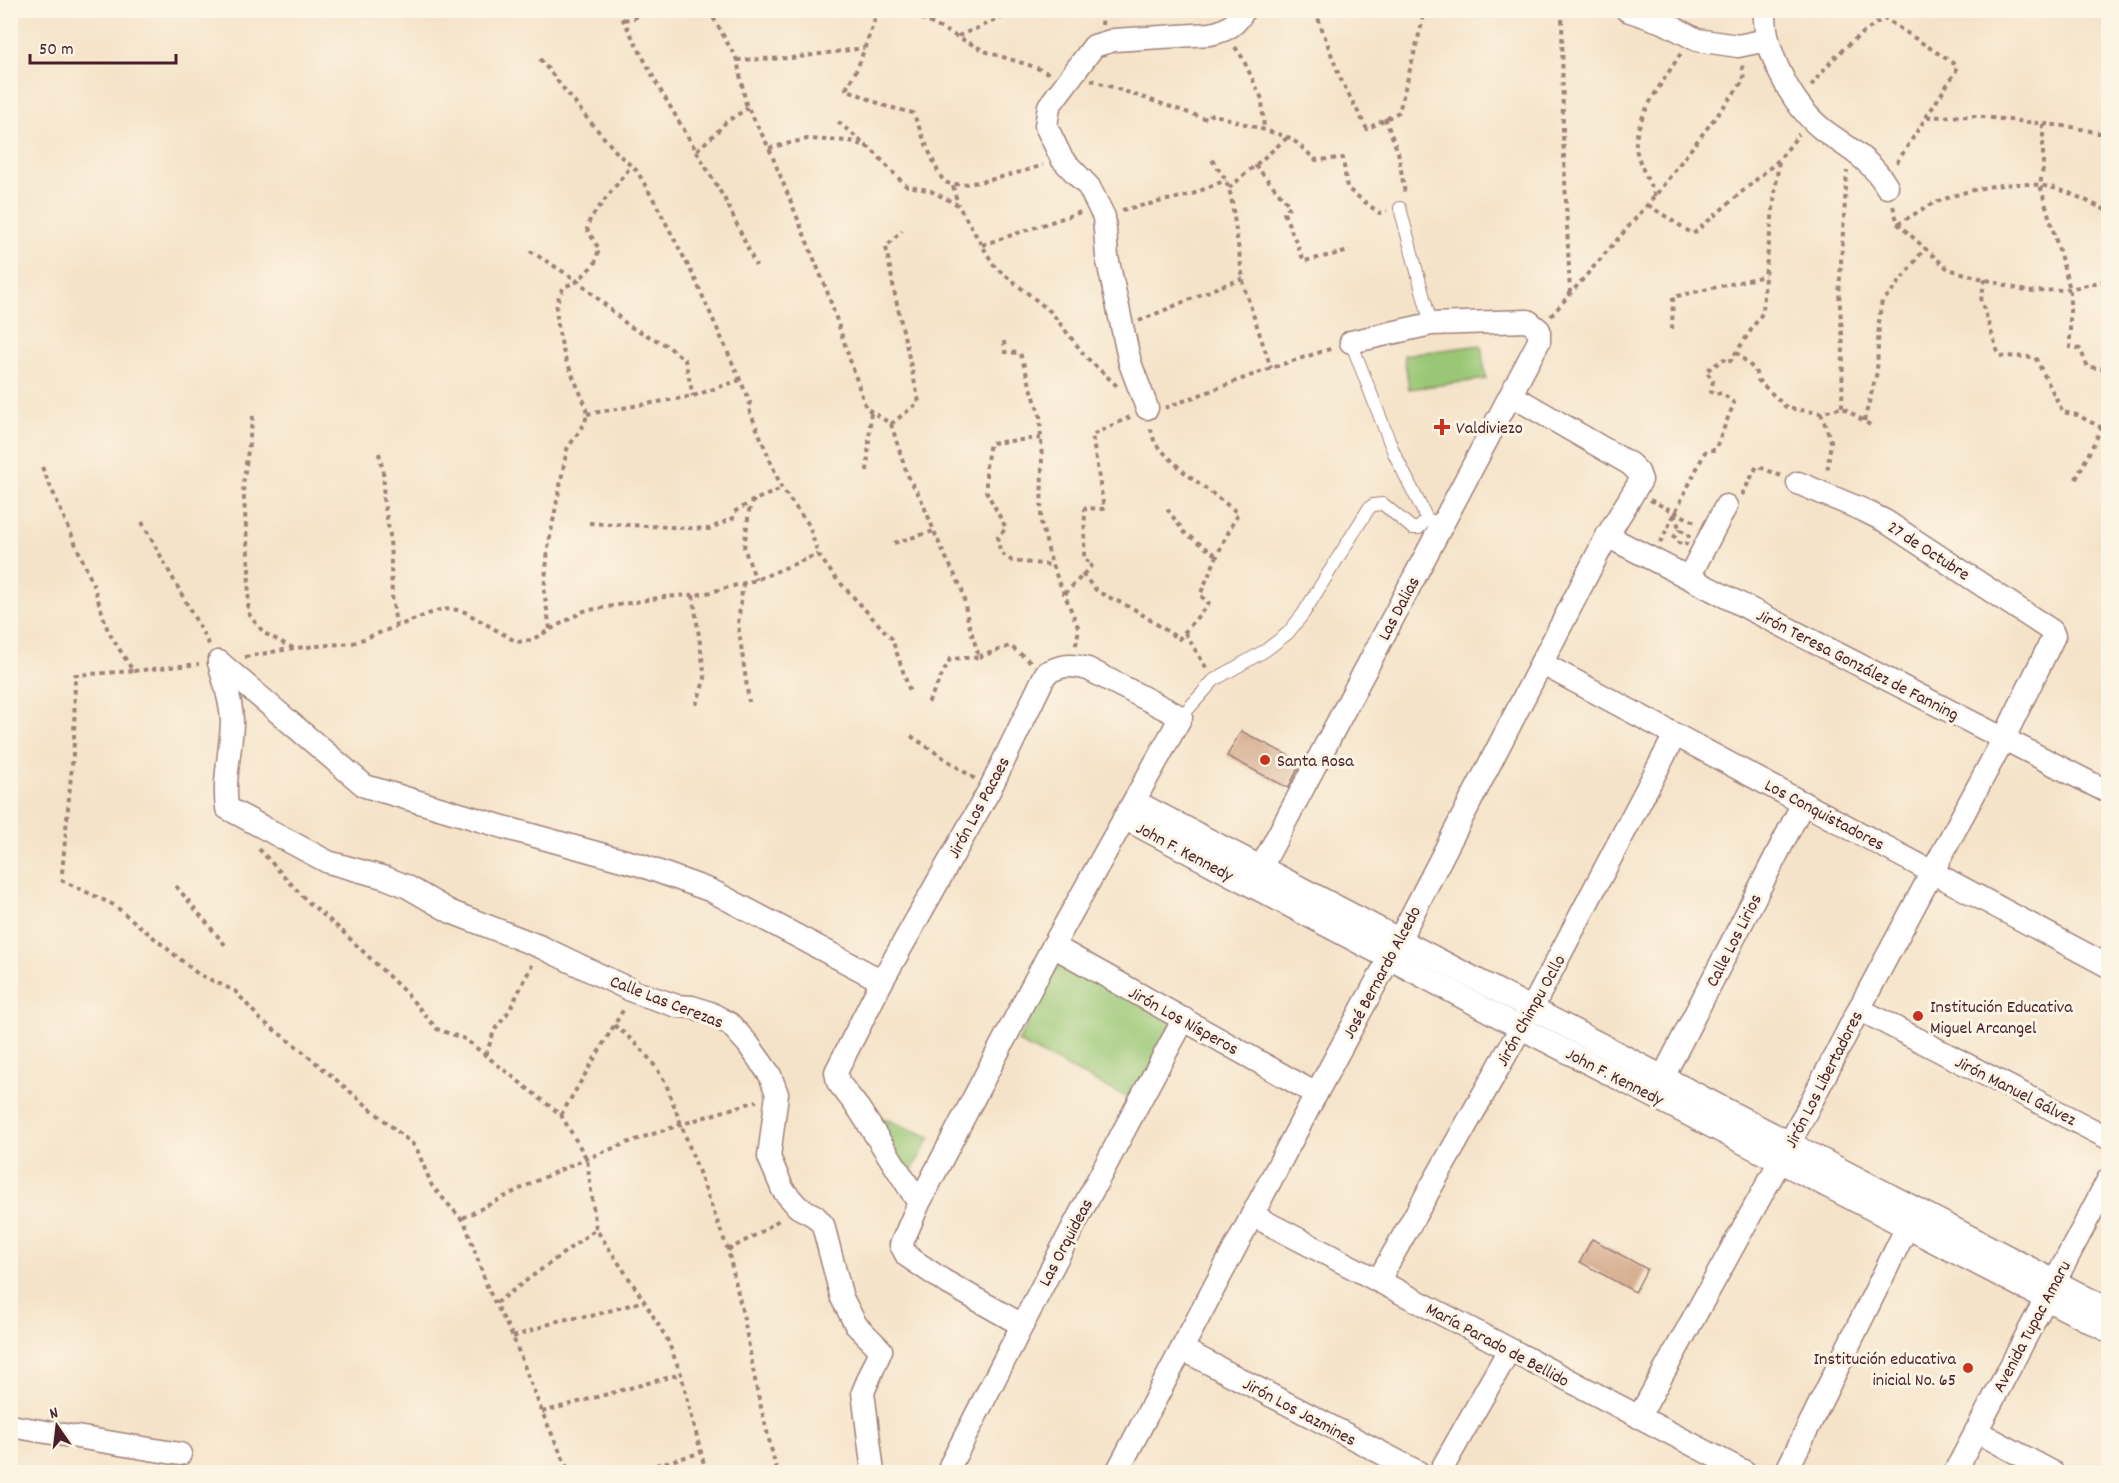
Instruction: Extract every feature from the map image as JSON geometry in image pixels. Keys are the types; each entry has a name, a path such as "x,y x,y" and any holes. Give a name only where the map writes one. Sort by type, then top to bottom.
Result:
{"street":[{"path":"1147,408 1130,363 1122,329 1107,257 1104,217 1089,187 1062,159 1046,126 1049,106 1094,46 1114,40 1210,34 1224,31 1239,21 1244,10"},
{"path":"1628,10 1665,23 1697,40 1738,46 1767,40"},
{"path":"1765,10 1764,23 1767,40 1784,82 1805,111 1874,167 1886,184"},
{"path":"1351,342 1431,324 1528,321 1539,330"},
{"name":"Las Dalias","path":"1256,877 1434,522 1511,395 1539,341 1539,330"},
{"name":"José Bernardo Alcedo","path":"1117,1473 1394,950 1607,536 1641,480 1638,472 1630,464 1511,395"},
{"name":"27 de Octubre","path":"1798,483 1885,521 2052,631"},
{"path":"1689,578 1726,506"},
{"name":"Jirón Teresa González de Fanning","path":"1607,536 2109,792"},
{"name":"Jirón Los Libertadores","path":"1639,1418 1785,1152 2004,738 2052,643 2054,636 2052,631"},
{"path":"219,662 365,786 640,865 712,891 882,981"},
{"name":"Calle Las Cerezas","path":"219,662 228,694 232,721 224,790 227,808 328,862 396,882 451,912 541,947 635,992 677,1006 692,1007 710,1013 730,1024 748,1044 770,1075 777,1094"},
{"name":"Los Conquistadores","path":"1541,663 2109,966"},
{"path":"1022,1325 944,1281 907,1256 901,1245 919,1203 1053,946 1181,717 1088,669 1072,664 1060,666 1046,673"},
{"name":"Jirón Los Pacaes","path":"919,1203 859,1109 838,1082 836,1072 882,981 990,789 1046,673"},
{"name":"Jirón Chimpu Ocllo","path":"1378,1281 1526,1018 1675,735"},
{"name":"Calle Los Lirios","path":"1663,1077 1803,803"},
{"name":"John F. Kennedy","path":"1129,810 2050,1290 2109,1331"},
{"name":"Jirón Los Nísperos","path":"1053,946 1316,1094"},
{"name":"Jirón Manuel Gálvez","path":"1859,1009 2109,1138"},
{"name":"John F. Kennedy","path":"1526,1018 1663,1077 1907,1227 2050,1290 2109,1309"},
{"name":"Las Orquideas","path":"950,1469 1022,1325 1184,1019"},
{"path":"777,1094 769,1157 783,1190 798,1207 815,1216 823,1226 842,1298 856,1325 881,1350 863,1392 873,1473"},
{"name":"Avenida Tupac Amaru","path":"1957,1472 1976,1431 2109,1180"},
{"name":"María Parado de Bellido","path":"1252,1215 1745,1473"},
{"path":"1786,1473 1907,1227"},
{"name":"Jirón Los Jazmines","path":"1182,1349 1418,1473"},
{"path":"1440,1473 1509,1350"},
{"path":"10,1426 180,1454"},
{"path":"1976,1431 2052,1473"}],"lane":[{"path":"1400,208 1431,324"},
{"path":"1181,717 1214,680 1266,650 1288,633 1303,614 1369,508 1383,504 1412,528 1419,528 1434,522 1394,453 1351,342"}],"path":[{"path":"618,10 658,87 727,203 756,266"},
{"path":"624,20 667,10"},
{"path":"709,10 737,60 748,108 769,148 827,291 866,408 891,424 907,474 921,499 962,589 968,621 979,657"},
{"path":"878,10 858,67 846,90 885,106 913,113 942,180 953,186 1029,170 1062,159"},
{"path":"905,10 987,52 1208,119 1212,114 1288,137 1316,160 1343,158 1347,188 1379,213 1407,205 1398,152 1385,118"},
{"path":"957,36 1020,10"},
{"path":"1315,10 1340,78 1367,129 1399,112 1422,23 1422,10"},
{"path":"1562,10 1563,135 1570,294"},
{"path":"1653,559 1706,450 1715,450 1734,403 1722,393 1711,392 1713,381 1706,371 1724,359 1729,363 1763,312 1779,160 1829,61 1857,36 1884,18 1956,65 1956,71 1886,184"},
{"path":"1224,31 1242,57 1262,99 1264,130"},
{"path":"1655,196 1636,152 1636,133 1648,107 1691,36"},
{"path":"1539,330 1648,205 1744,81 1738,46"},
{"path":"737,60 791,58 865,48"},
{"path":"540,59 587,118 637,171 688,267 740,380 750,402 748,407 782,489 809,525 818,554 834,576 892,639 910,692"},
{"path":"697,150 726,122 748,108"},
{"path":"1926,117 1975,116 2072,127 2109,135"},
{"path":"838,122 870,148 905,185 931,190 958,205"},
{"path":"2043,124 2043,169 2040,185 2070,289 2070,347 2080,349 2088,367 2109,369"},
{"path":"1229,188 1288,137"},
{"path":"769,148 807,139 850,141 870,148"},
{"path":"1842,407 1843,347 1839,293 1849,147"},
{"path":"1212,160 1229,188 1243,279 1271,368"},
{"path":"1648,205 1693,234 1779,160"},
{"path":"1255,165 1290,206 1284,213 1304,261 1350,251"},
{"path":"550,629 544,591 548,548 567,449 585,423 587,414 565,358 556,309 564,286 578,281 595,263 598,249 587,229 590,219 631,166"},
{"path":"982,245 1083,212 1104,217 1132,207 1190,195 1226,180"},
{"path":"2109,211 2058,189 2040,185 1999,185 1969,191 1933,204 1898,224 1948,269 2029,292 2070,289 2109,280"},
{"path":"953,186 958,205 995,267 1051,312 1086,357 1116,387 1139,384"},
{"path":"891,424 920,402 886,247 902,230"},
{"path":"1863,421 1877,372 1882,301 1891,293 1925,248"},
{"path":"530,251 578,281 629,327 666,345 685,360 693,396"},
{"path":"1672,329 1673,297 1765,276"},
{"path":"1122,329 1221,286 1243,279"},
{"path":"1985,279 1981,300 1999,356 2035,357 2062,412 2077,415 2109,431"},
{"path":"1004,341 1005,352 1020,353 1041,416 1041,522 1052,565 1079,629 1072,664"},
{"path":"1065,594 1093,564 1084,559 1085,508 1104,509 1092,435 1147,408 1161,409 1271,368 1351,342"},
{"path":"1736,352 1755,370 1758,380 1787,408 1821,413 1842,407 1870,424"},
{"path":"587,414 693,396 740,380"},
{"path":"1082,574 1098,592 1134,609 1179,639 1209,603 1200,595 1238,513 1184,472 1155,444 1147,408"},
{"path":"867,471 871,410"},
{"path":"1821,413 1831,441 1823,493"},
{"path":"2076,479 2109,415"},
{"path":"254,416 243,485 249,558 248,613 264,633 294,648"},
{"path":"1041,438 990,443 986,466 986,491 1006,528 998,537 1000,552 1012,561 1052,565"},
{"path":"379,453 384,477 383,498 390,535 392,596 396,626"},
{"path":"1726,506 1737,505 1757,466 1798,483"},
{"path":"42,467 93,584 108,631 133,671"},
{"path":"589,523 709,529 733,518 734,512 754,500 782,489"},
{"path":"1644,497 1696,523"},
{"path":"754,500 749,512 744,548 756,580"},
{"path":"1167,509 1185,533 1217,556"},
{"path":"1675,513 1680,530"},
{"path":"142,522 219,662"},
{"path":"894,543 934,531"},
{"path":"62,873 74,743 75,675 219,662 294,648 353,643 439,610 453,609 465,612 517,642 531,640 584,612 664,597 703,594 756,580 818,554"},
{"path":"743,583 738,624 749,702"},
{"path":"693,595 705,678 696,705"},
{"path":"1185,633 1214,680"},
{"path":"927,705 950,659 979,657 1010,646 1046,673"},
{"path":"911,736 990,789"},
{"path":"257,847 306,900 340,929 407,994 438,1029 465,1039 561,1115 587,1159 596,1229 667,1339 681,1374 706,1473"},
{"path":"60,880 114,905 198,974 235,992 261,1020 296,1046 416,1147 432,1186 463,1218 488,1289 513,1337 569,1473"},
{"path":"176,886 226,946"},
{"path":"486,1055 495,1031 509,1011 541,947"},
{"path":"561,1115 635,992"},
{"path":"614,1025 634,1040 656,1067 666,1084 728,1250 757,1391 777,1473"},
{"path":"463,1218 545,1176 587,1159 680,1125 777,1094"},
{"path":"728,1250 761,1232 798,1207"},
{"path":"496,1303 596,1229"},
{"path":"513,1337 561,1320 591,1316 644,1301"},
{"path":"542,1412 681,1374"},
{"path":"630,1473 700,1453"}],"green space":[{"path":"1481,345 1486,379 1409,389 1404,355"},
{"path":"1063,956 1176,1018 1134,1101 1018,1042"},
{"path":"859,1109 930,1137 906,1182"}],"building":[{"name":"Santa Rosa","path":"1241,731 1301,762 1288,788 1227,756"},
{"path":"1592,1239 1647,1269 1635,1292 1580,1262"}],"place":[{"name":"Valdiviezo","path":"1442,427"},
{"name":"Santa Rosa","path":"1265,760"},
{"name":"Institución Educativa Miguel Arcangel","path":"1918,1016"},
{"name":"Institución educativa inicial No. 65","path":"1968,1368"}]}
